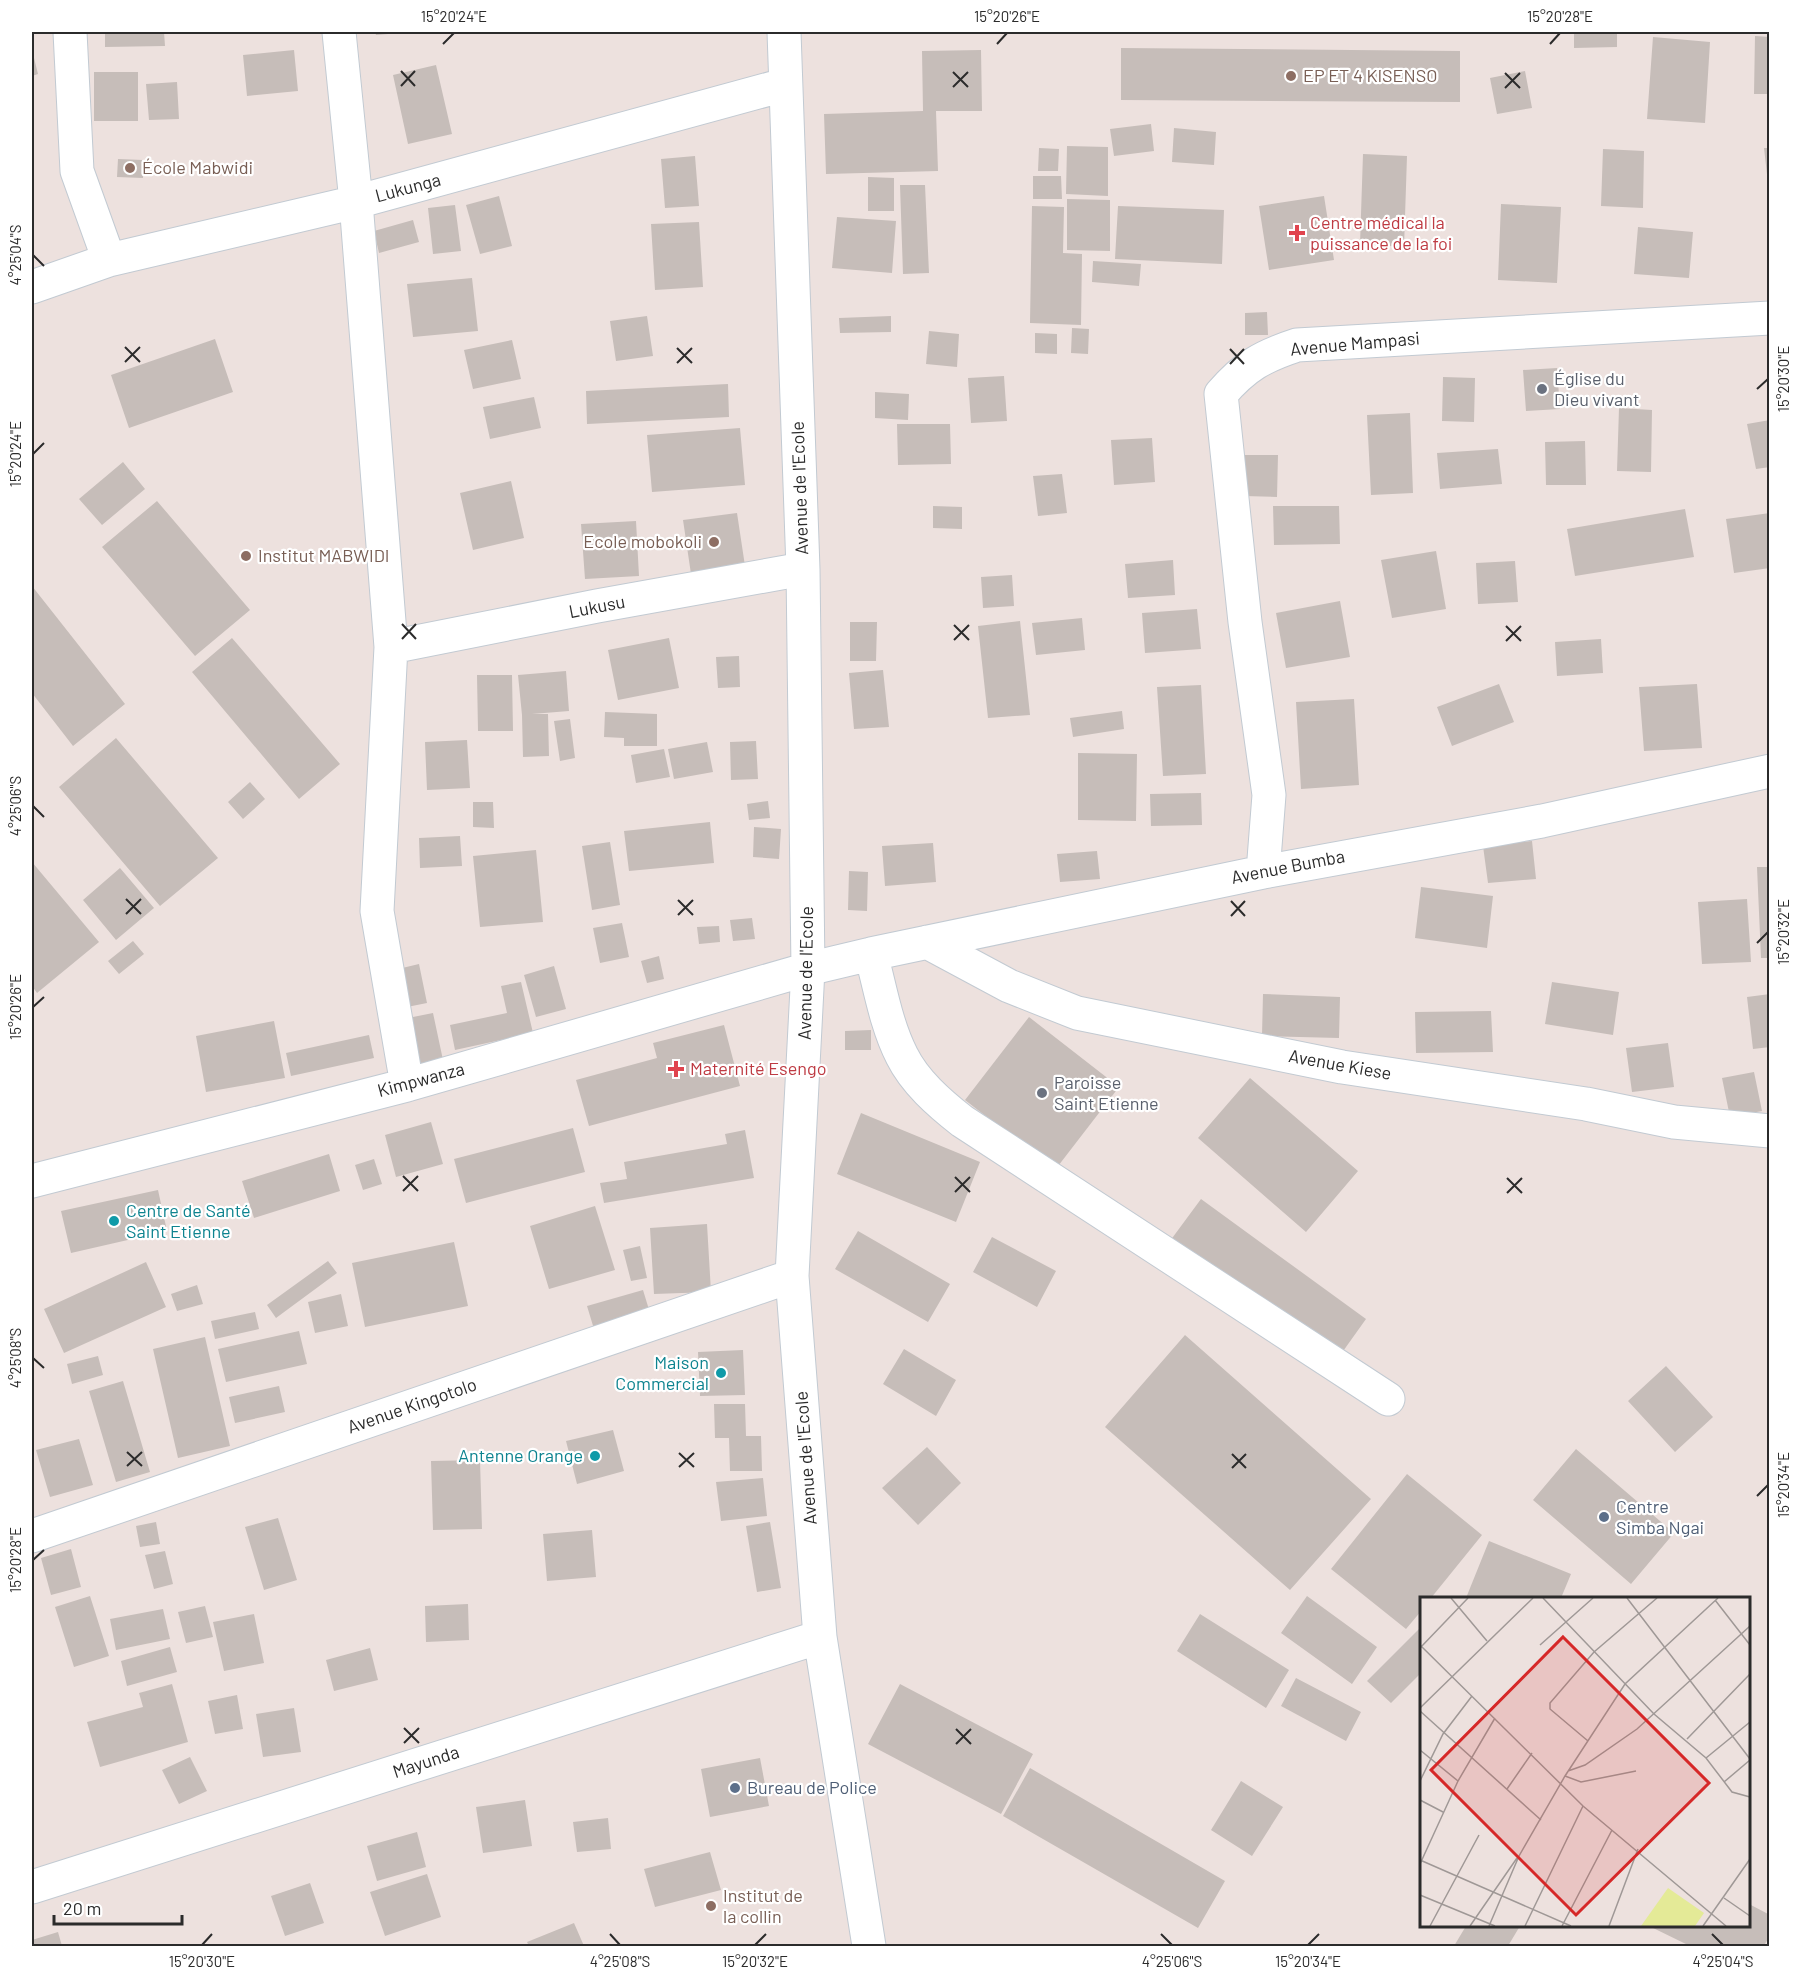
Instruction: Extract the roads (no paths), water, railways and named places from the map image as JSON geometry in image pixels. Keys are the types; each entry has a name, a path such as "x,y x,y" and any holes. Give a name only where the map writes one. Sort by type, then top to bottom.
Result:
{"street":[{"path":"70,32 77,171 109,260"},
{"path":"339,32 356,202 391,647 377,911 406,1085"},
{"name":"Avenue de l'Ecole","path":"784,32 784,85 803,568 808,969 792,1276 820,1637 869,1947"},
{"name":"Lukunga","path":"32,287 109,260 356,202 784,85"},
{"name":"Avenue Mampasi","path":"1263,872 1269,795 1245,621 1221,394 1239,374 1269,354 1297,345 1770,318"},
{"name":"Lukusu","path":"391,647 803,568"},
{"name":"Avenue Bumba","path":"808,969 1263,872 1542,821 1770,771"},
{"name":"Avenue Kiese","path":"927,942 1009,986 1077,1013 1342,1066 1586,1104 1674,1122 1770,1131"},
{"path":"871,954 895,1039 903,1058 941,1105 1388,1399"},
{"name":"Kimpwanza","path":"32,1180 406,1085 808,969"},
{"name":"Avenue Kingotolo","path":"32,1536 792,1276"},
{"name":"Mayunda","path":"32,1887 820,1637"}],"place":[{"name":"EP ET 4 KISENSO","path":"1291,76"},
{"name":"École Mabwidi","path":"130,168"},
{"name":"Centre médical la puissance de la foi","path":"1297,233"},
{"name":"Église du Dieu vivant","path":"1542,389"},
{"name":"Ecole mobokoli","path":"714,542"},
{"name":"Institut MABWIDI","path":"246,556"},
{"name":"Maternité Esengo","path":"676,1069"},
{"name":"Paroisse Saint Etienne","path":"1042,1093"},
{"name":"Centre de Santé Saint Etienne","path":"114,1221"},
{"name":"Maison Commercial","path":"721,1373"},
{"name":"Antenne Orange","path":"595,1456"},
{"name":"Centre Simba Ngai","path":"1604,1517"},
{"name":"Bureau de Police","path":"735,1788"},
{"name":"Institut de la collin","path":"711,1906"}]}
